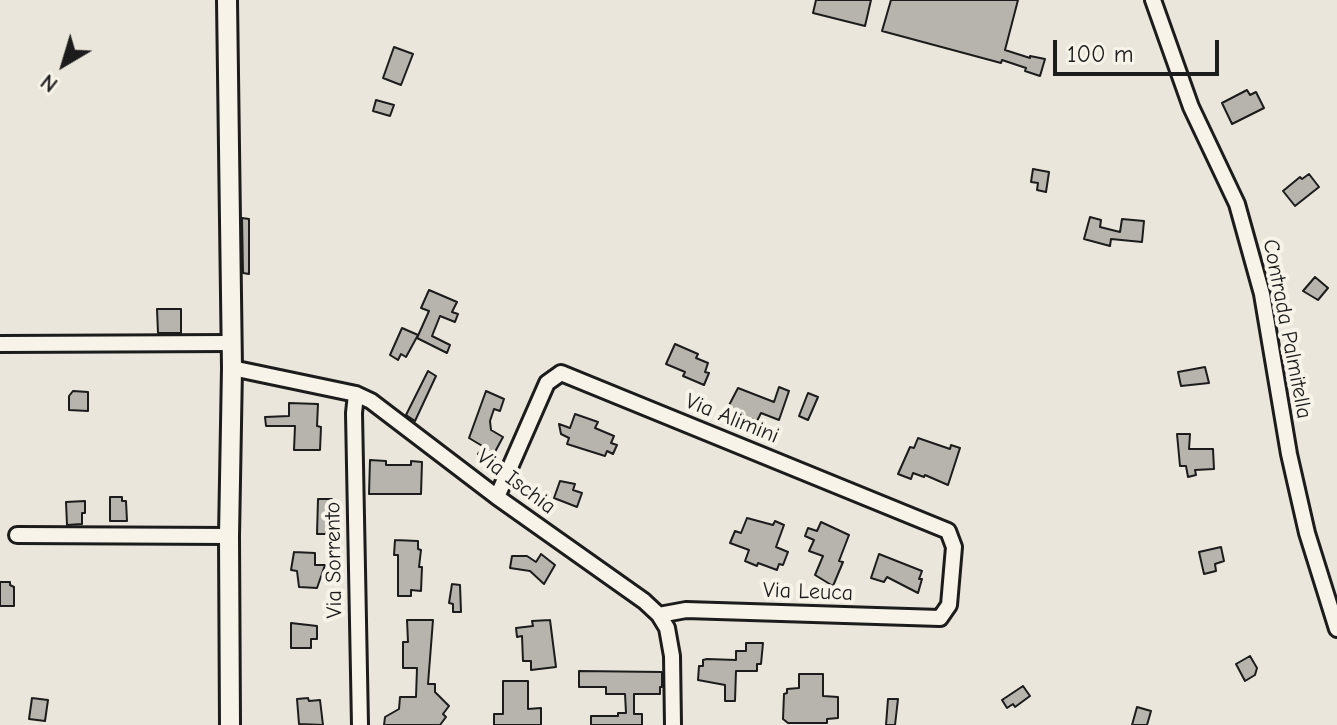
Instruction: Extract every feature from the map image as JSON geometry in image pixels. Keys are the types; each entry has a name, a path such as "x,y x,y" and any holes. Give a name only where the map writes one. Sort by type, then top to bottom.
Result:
{"main road":[{"path":"227,0 232,368 230,725"}],"street":[{"name":"Contrada Palmitella","path":"1153,0 1191,107 1237,204 1262,294 1289,454 1307,533 1337,629"},
{"path":"0,344 231,343"},
{"name":"Via Ischia","path":"232,368 356,394 371,401 659,615"},
{"name":"Via Alimini","path":"497,497 547,383 561,373 948,531 954,547 949,605"},
{"name":"Via Sorrento","path":"356,394 360,725"},
{"path":"17,535 229,536"},
{"name":"Via Leuca","path":"659,615 686,610 940,618 949,605"},
{"path":"659,615 667,628 672,656 673,725"}],"building":[{"path":"816,0 871,0 865,26 813,13"},
{"path":"891,0 1018,0 1005,50 1045,59 1040,76 1002,60 1001,63 882,31"},
{"path":"394,47 413,54 401,85 383,78"},
{"path":"1247,90 1250,95 1256,92 1264,108 1232,124 1222,103"},
{"path":"376,100 394,105 390,116 373,111"},
{"path":"1033,169 1049,172 1046,192 1037,190 1038,183 1031,182"},
{"path":"1309,174 1319,187 1295,206 1283,191 1300,177 1302,179"},
{"path":"1090,217 1101,220 1100,227 1120,232 1122,219 1144,221 1142,242 1111,239 1110,246 1084,239"},
{"path":"242,218 249,219 249,274 243,273"},
{"path":"1315,277 1328,288 1318,300 1303,291"},
{"path":"429,290 457,302 452,312 458,314 455,322 440,316 432,336 450,345 447,353 417,338 429,311 421,308"},
{"path":"157,309 181,309 181,333 158,333"},
{"path":"402,328 418,335 406,357 401,354 398,360 390,355"},
{"path":"675,344 698,354 696,358 708,363 705,372 709,373 704,385 666,364"},
{"path":"1205,367 1209,383 1181,386 1178,372"},
{"path":"428,371 436,376 415,421 406,415"},
{"path":"779,387 789,391 779,420 761,413 757,421 726,411 738,388 774,402"},
{"path":"73,391 88,392 88,411 69,410 69,396"},
{"path":"486,391 504,399 500,411 494,409 490,421 491,430 503,437 489,463 478,454 484,447 469,438"},
{"path":"808,393 818,397 808,420 799,416"},
{"path":"289,403 318,404 320,450 294,450 295,426 266,426 265,417 289,416"},
{"path":"575,414 598,422 595,428 614,436 611,443 617,445 613,454 607,451 605,456 567,444 569,438 561,434 559,424 570,428"},
{"path":"1177,434 1190,434 1189,449 1213,449 1214,469 1195,470 1196,475 1188,477 1186,466 1180,466"},
{"path":"918,438 950,449 951,445 960,448 948,485 925,475 913,473 911,479 898,474 910,447 914,448"},
{"path":"370,460 386,461 386,465 422,462 421,494 369,494"},
{"path":"560,481 575,484 573,490 582,493 577,507 554,498"},
{"path":"110,497 122,497 122,501 126,501 127,521 110,521"},
{"path":"318,499 332,499 332,508 336,508 335,517 332,517 332,534 317,534"},
{"path":"85,501 82,524 67,525 66,502"},
{"path":"747,518 784,525 776,547 788,552 783,565 779,564 777,570 745,561 749,550 730,543 735,531 741,533"},
{"path":"821,522 849,535 833,586 815,575 823,556 809,551 814,540 805,536 808,528 817,531"},
{"path":"395,540 418,541 418,549 421,550 421,591 411,590 411,596 398,596"},
{"path":"1221,547 1224,561 1215,564 1216,571 1204,574 1199,552"},
{"path":"294,552 315,553 315,565 325,565 317,588 299,587 297,571 291,570"},
{"path":"541,554 555,565 544,584 530,571 510,568 512,556 527,556 536,562"},
{"path":"879,554 922,571 918,593 887,577 884,582 871,578"},
{"path":"0,582 10,582 14,587 14,606 0,606"},
{"path":"452,584 460,585 461,612 453,612 453,604 449,603"},
{"path":"407,620 433,620 428,684 435,684 435,692 449,706 440,725 384,725 385,717 399,709 400,697 416,697 417,668 403,668 403,642 408,642"},
{"path":"550,620 556,667 531,670 531,661 523,661 522,636 517,637 516,628 533,626 532,621"},
{"path":"291,623 317,626 317,639 311,639 311,648 291,648"},
{"path":"746,643 763,643 761,664 757,664 757,671 736,671 735,701 725,701 725,685 698,680 699,666 703,666 703,660 707,659 736,660 736,651 746,651"},
{"path":"1250,656 1257,668 1255,675 1245,681 1236,664"},
{"path":"579,671 662,672 662,687 660,694 634,694 634,714 642,714 642,725 591,725 591,716 626,713 625,694 606,694 606,687 579,687"},
{"path":"799,674 823,674 823,696 838,697 838,718 827,719 827,723 788,723 783,719 784,694 787,689 799,688"},
{"path":"503,681 528,681 528,709 541,708 541,725 494,725 494,714 503,714"},
{"path":"1023,686 1030,696 1015,707 1013,704 1007,708 1002,700"},
{"path":"32,698 48,700 45,721 29,719"},
{"path":"308,698 309,701 320,700 323,725 299,724 297,699"},
{"path":"888,699 898,699 895,725 886,725"},
{"path":"1137,707 1151,711 1147,725 1132,725"}]}
